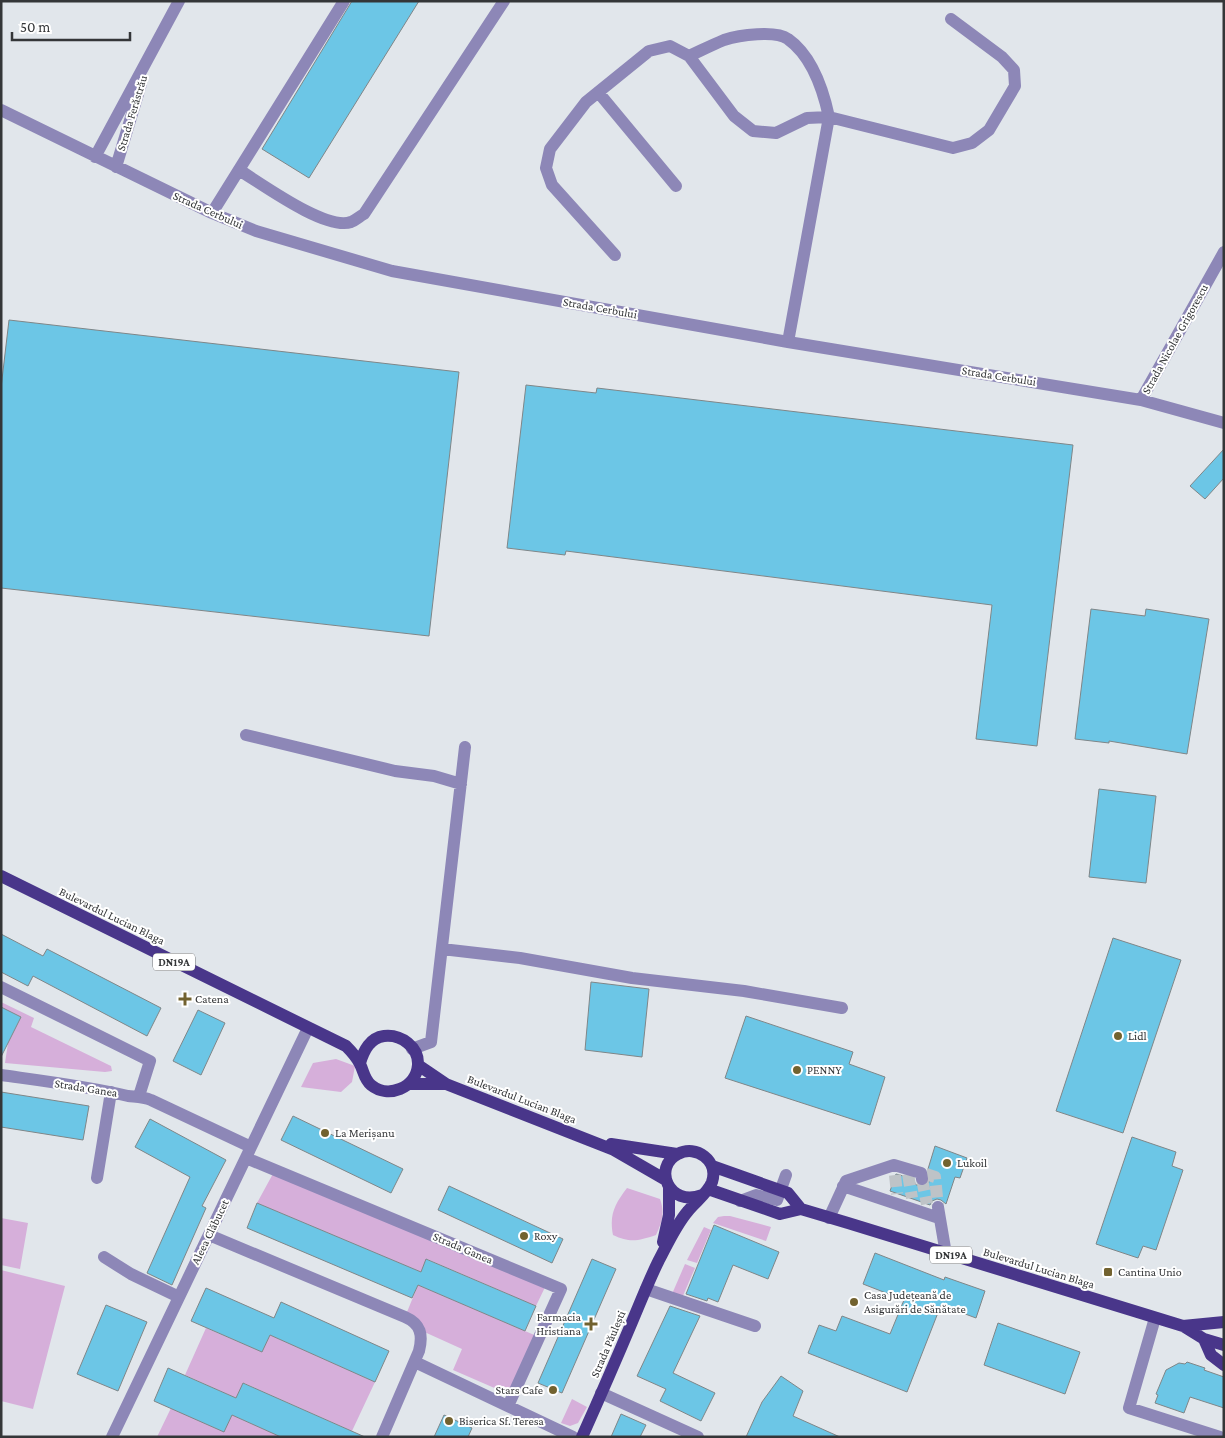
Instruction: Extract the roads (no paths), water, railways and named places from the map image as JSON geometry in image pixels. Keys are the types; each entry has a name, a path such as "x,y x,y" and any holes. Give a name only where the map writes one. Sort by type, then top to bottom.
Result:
{"main road":[{"name":"Bulevardul Lucian Blaga","path":"1,876 346,1046 360,1063 369,1083 376,1089 394,1091 409,1084 446,1084"},
{"path":"346,1046 370,1043 382,1036 391,1035 400,1038 408,1043 418,1065 409,1084"},
{"path":"360,1063 370,1043"},
{"name":"Bulevardul Lucian Blaga","path":"418,1065 446,1084 588,1140 633,1160 668,1184 676,1194 684,1197 693,1198 705,1192 740,1200 780,1214 801,1209 1183,1326 1204,1340 1224,1345"},
{"name":"Bulevardul Lucian Blaga","path":"588,1140 677,1154 686,1151 696,1152 704,1155 712,1166 788,1192 801,1209"},
{"path":"668,1184 666,1172 668,1164 677,1154"},
{"path":"705,1192 712,1182 712,1166"},
{"name":"Strada Păulești","path":"658,1262 668,1226 670,1204 668,1184"},
{"name":"Strada Păulești","path":"582,1437 658,1262 678,1225 705,1192"},
{"name":"Bulevardul Lucian Blaga","path":"1183,1326 1224,1322"},
{"path":"1204,1340 1211,1355 1224,1365"}],"street":[{"name":"Strada Ferăstrău","path":"95,157 179,1"},
{"path":"212,213 344,1"},
{"path":"239,170 306,212 330,222 350,222 364,214 504,1"},
{"path":"615,255 552,185 546,168 550,149 586,102 649,51 670,46 689,56 734,116 753,131 776,133 807,118 829,117 953,148 972,143 989,130 1015,86 1014,70 1002,57 950,19"},
{"path":"689,56 725,40 758,33 787,38 806,57 824,94 829,117 788,342"},
{"name":"Strada Ferăstrău","path":"116,167 148,60"},
{"path":"598,92 676,186"},
{"name":"Strada Cerbului","path":"1,110 212,213 256,231 392,271 788,342 1141,400 1224,424"},
{"name":"Strada Nicolae Grigorescu","path":"1141,400 1224,252"},
{"path":"246,735 395,771 434,776 461,784"},
{"path":"412,1049 431,1042 466,747"},
{"path":"442,949 520,958 632,978 744,991 842,1008"},
{"path":"1,987 150,1062 139,1096"},
{"name":"Aleea Clăbucet","path":"112,1437 308,1028"},
{"name":"Strada Ganea","path":"1,1075 139,1096 178,1112 248,1152 561,1289 508,1406"},
{"path":"97,1178 111,1092"},
{"path":"829,1218 846,1181 901,1171 923,1175"},
{"path":"740,1200 756,1196 777,1200 786,1175"},
{"path":"843,1186 934,1210"},
{"path":"897,1194 898,1200 912,1201 934,1210"},
{"path":"934,1210 946,1254"},
{"path":"209,1235 409,1319 416,1324 420,1330 422,1340 415,1362 382,1437"},
{"path":"104,1257 131,1274 179,1297"},
{"path":"646,1289 755,1326"},
{"path":"1156,1318 1129,1408 1220,1437"},
{"path":"415,1362 573,1437"},
{"path":"601,1393 698,1437"}],"tunnel":[{"path":"908,1174 912,1198"},
{"path":"926,1174 935,1177 938,1207"},
{"path":"895,1175 897,1194"},
{"path":"922,1179 927,1204"}],"place":[{"name":"Catena","path":"185,999"},
{"name":"Lidl","path":"1118,1036"},
{"name":"PENNY","path":"797,1070"},
{"name":"La Merișanu","path":"325,1133"},
{"name":"Lukoil","path":"947,1163"},
{"name":"Roxy","path":"524,1236"},
{"name":"Cantina Unio","path":"1108,1272"},
{"name":"Casa Județeană de Asigurări de Sănătate","path":"854,1302"},
{"name":"Farmacia Hristiana","path":"591,1324"},
{"name":"Stars Cafe","path":"553,1390"},
{"name":"Biserica Sf. Teresa","path":"449,1421"}]}
